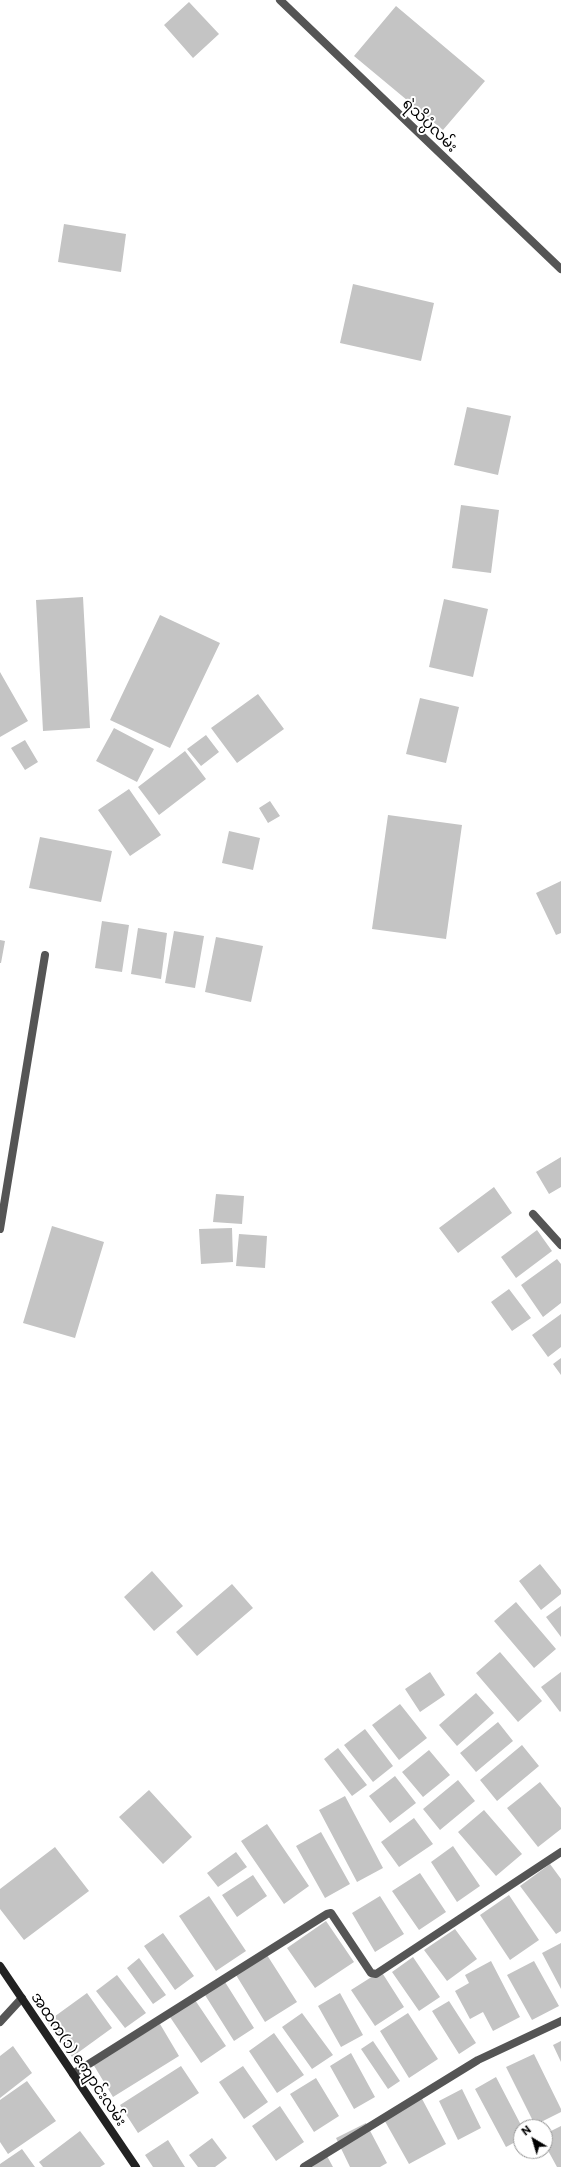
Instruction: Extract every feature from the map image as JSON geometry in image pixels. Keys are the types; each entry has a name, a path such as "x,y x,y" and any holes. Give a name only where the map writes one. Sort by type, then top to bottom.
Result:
{"main road":[{"name":"အထက(၁) ကျောင်းလမ်း","path":"0,1966 136,2167"}],"street":[{"name":"ရဲသိပ္ပံလမ်း","path":"280,0 561,269"},
{"path":"0,1229 45,955"},
{"path":"532,1214 561,1245"},
{"path":"73,2074 327,1914 331,1913 371,1973 376,1974 561,1852"},
{"path":"0,2022 22,1998"},
{"path":"304,2167 478,2060 561,2021"}],"building":[{"path":"189,2 219,34 193,58 164,25"},
{"path":"396,6 485,81 443,130 354,56"},
{"path":"64,224 126,234 121,272 58,262"},
{"path":"353,284 434,303 421,361 340,343"},
{"path":"467,407 511,416 498,475 454,465"},
{"path":"461,505 499,510 491,573 452,568"},
{"path":"83,597 90,728 43,731 36,600"},
{"path":"444,599 488,609 473,677 429,667"},
{"path":"160,615 220,643 170,748 110,720"},
{"path":"0,672 28,721 0,737"},
{"path":"258,694 284,729 237,763 211,728"},
{"path":"420,698 459,707 446,763 406,754"},
{"path":"114,728 154,749 137,782 96,761"},
{"path":"206,735 219,752 201,766 187,749"},
{"path":"25,740 38,762 25,770 11,748"},
{"path":"185,751 206,779 159,815 138,787"},
{"path":"129,789 161,835 130,856 98,810"},
{"path":"270,801 280,816 268,823 259,808"},
{"path":"388,815 462,825 446,939 372,929"},
{"path":"229,831 260,838 253,870 222,863"},
{"path":"40,837 112,851 101,902 29,888"},
{"path":"561,881 561,933 556,935 536,893"},
{"path":"102,921 129,925 122,972 95,968"},
{"path":"138,928 167,933 161,979 131,974"},
{"path":"174,931 204,936 195,988 165,983"},
{"path":"216,937 263,946 251,1002 205,992"},
{"path":"0,940 5,941 1,963 0,963"},
{"path":"561,1157 561,1187 549,1194 536,1172"},
{"path":"494,1187 512,1213 458,1253 439,1228"},
{"path":"216,1194 244,1196 242,1224 213,1222"},
{"path":"52,1226 104,1242 75,1338 23,1323"},
{"path":"232,1228 233,1262 201,1264 199,1229"},
{"path":"537,1230 552,1251 516,1278 501,1257"},
{"path":"239,1234 267,1236 265,1268 236,1266"},
{"path":"557,1259 561,1264 561,1303 543,1317 521,1285"},
{"path":"509,1289 531,1318 512,1331 491,1302"},
{"path":"561,1314 561,1347 548,1357 532,1335"},
{"path":"561,1358 561,1375 553,1364"},
{"path":"540,1564 561,1590 561,1594 541,1610 519,1581"},
{"path":"152,1571 183,1606 154,1631 124,1597"},
{"path":"232,1584 253,1608 197,1656 176,1632"},
{"path":"516,1602 556,1649 534,1668 494,1621"},
{"path":"561,1606 561,1637 546,1617"},
{"path":"500,1652 542,1701 518,1722 476,1673"},
{"path":"430,1672 445,1695 420,1712 405,1689"},
{"path":"561,1672 561,1711 560,1712 541,1687"},
{"path":"476,1693 494,1713 457,1746 439,1725"},
{"path":"400,1704 427,1738 399,1760 372,1725"},
{"path":"498,1722 513,1741 476,1772 460,1753"},
{"path":"365,1729 393,1766 373,1782 344,1745"},
{"path":"522,1745 539,1766 497,1801 480,1780"},
{"path":"338,1748 367,1785 352,1796 324,1759"},
{"path":"429,1750 450,1775 423,1797 402,1772"},
{"path":"395,1776 416,1803 390,1823 369,1796"},
{"path":"458,1780 475,1801 440,1830 423,1809"},
{"path":"540,1782 561,1808 561,1829 538,1847 507,1808"},
{"path":"149,1790 192,1837 163,1864 119,1817"},
{"path":"345,1796 383,1868 357,1882 319,1810"},
{"path":"484,1810 522,1854 496,1876 458,1832"},
{"path":"414,1818 433,1844 399,1867 381,1842"},
{"path":"267,1824 309,1886 284,1904 241,1841"},
{"path":"321,1832 350,1884 325,1898 296,1846"},
{"path":"453,1846 480,1886 457,1902 431,1862"},
{"path":"55,1847 89,1891 24,1940 0,1909 0,1889"},
{"path":"236,1852 247,1867 218,1887 207,1873"},
{"path":"550,1864 561,1879 561,1931 556,1934 520,1886"},
{"path":"420,1873 446,1912 419,1930 392,1891"},
{"path":"253,1875 267,1896 237,1917 222,1895"},
{"path":"509,1895 539,1940 510,1960 480,1915"},
{"path":"209,1896 246,1951 216,1971 179,1916"},
{"path":"380,1896 404,1934 375,1952 352,1913"},
{"path":"326,1921 354,1962 315,1988 287,1948"},
{"path":"455,1929 477,1959 447,1981 424,1950"},
{"path":"163,1933 194,1976 175,1990 144,1946"},
{"path":"561,1943 561,1989 542,1953"},
{"path":"267,1955 297,2002 265,2022 236,1975"},
{"path":"413,1957 440,1997 419,2011 392,1972"},
{"path":"139,1958 166,1995 153,2004 127,1968"},
{"path":"491,1961 520,2017 493,2031 483,2012 470,2019 455,1991 469,1983 465,1975"},
{"path":"534,1961 559,2006 532,2020 507,1975"},
{"path":"381,1971 404,2007 375,2026 351,1990"},
{"path":"117,1975 146,2013 125,2028 96,1991"},
{"path":"225,1982 254,2028 234,2041 205,1995"},
{"path":"87,1993 112,2028 72,2057 47,2022"},
{"path":"340,1993 363,2035 341,2047 318,2006"},
{"path":"195,2000 226,2046 201,2063 170,2017"},
{"path":"449,2001 476,2043 459,2054 432,2011"},
{"path":"302,2013 333,2055 312,2069 282,2027"},
{"path":"408,2013 438,2059 409,2078 380,2031"},
{"path":"160,2024 179,2056 113,2097 93,2064"},
{"path":"274,2033 304,2075 277,2093 249,2051"},
{"path":"373,2041 400,2081 388,2089 361,2049"},
{"path":"561,2041 561,2062 553,2045"},
{"path":"13,2046 32,2073 0,2098 0,2056"},
{"path":"351,2053 375,2097 354,2109 330,2066"},
{"path":"534,2054 561,2109 561,2112 547,2119 532,2119 506,2067"},
{"path":"181,2066 199,2093 138,2133 120,2105"},
{"path":"243,2066 268,2102 244,2119 219,2082"},
{"path":"496,2077 518,2119 513,2119 513,2143 506,2147 475,2089"},
{"path":"316,2078 339,2116 314,2132 290,2094"},
{"path":"27,2081 56,2121 8,2154 0,2142 0,2100"},
{"path":"462,2089 481,2128 458,2140 439,2101"},
{"path":"420,2095 446,2144 409,2164 382,2116"},
{"path":"280,2106 304,2142 276,2161 252,2126"},
{"path":"366,2123 387,2163 380,2167 350,2167 336,2138"},
{"path":"561,2126 561,2167 557,2167 553,2159 553,2130"},
{"path":"80,2131 105,2164 100,2167 43,2167 39,2162"},
{"path":"212,2138 227,2158 215,2167 198,2167 189,2155"},
{"path":"168,2140 185,2167 153,2167 145,2155"},
{"path":"22,2149 35,2167 0,2167 0,2164"},
{"path":"327,2156 333,2167 308,2167"}]}
